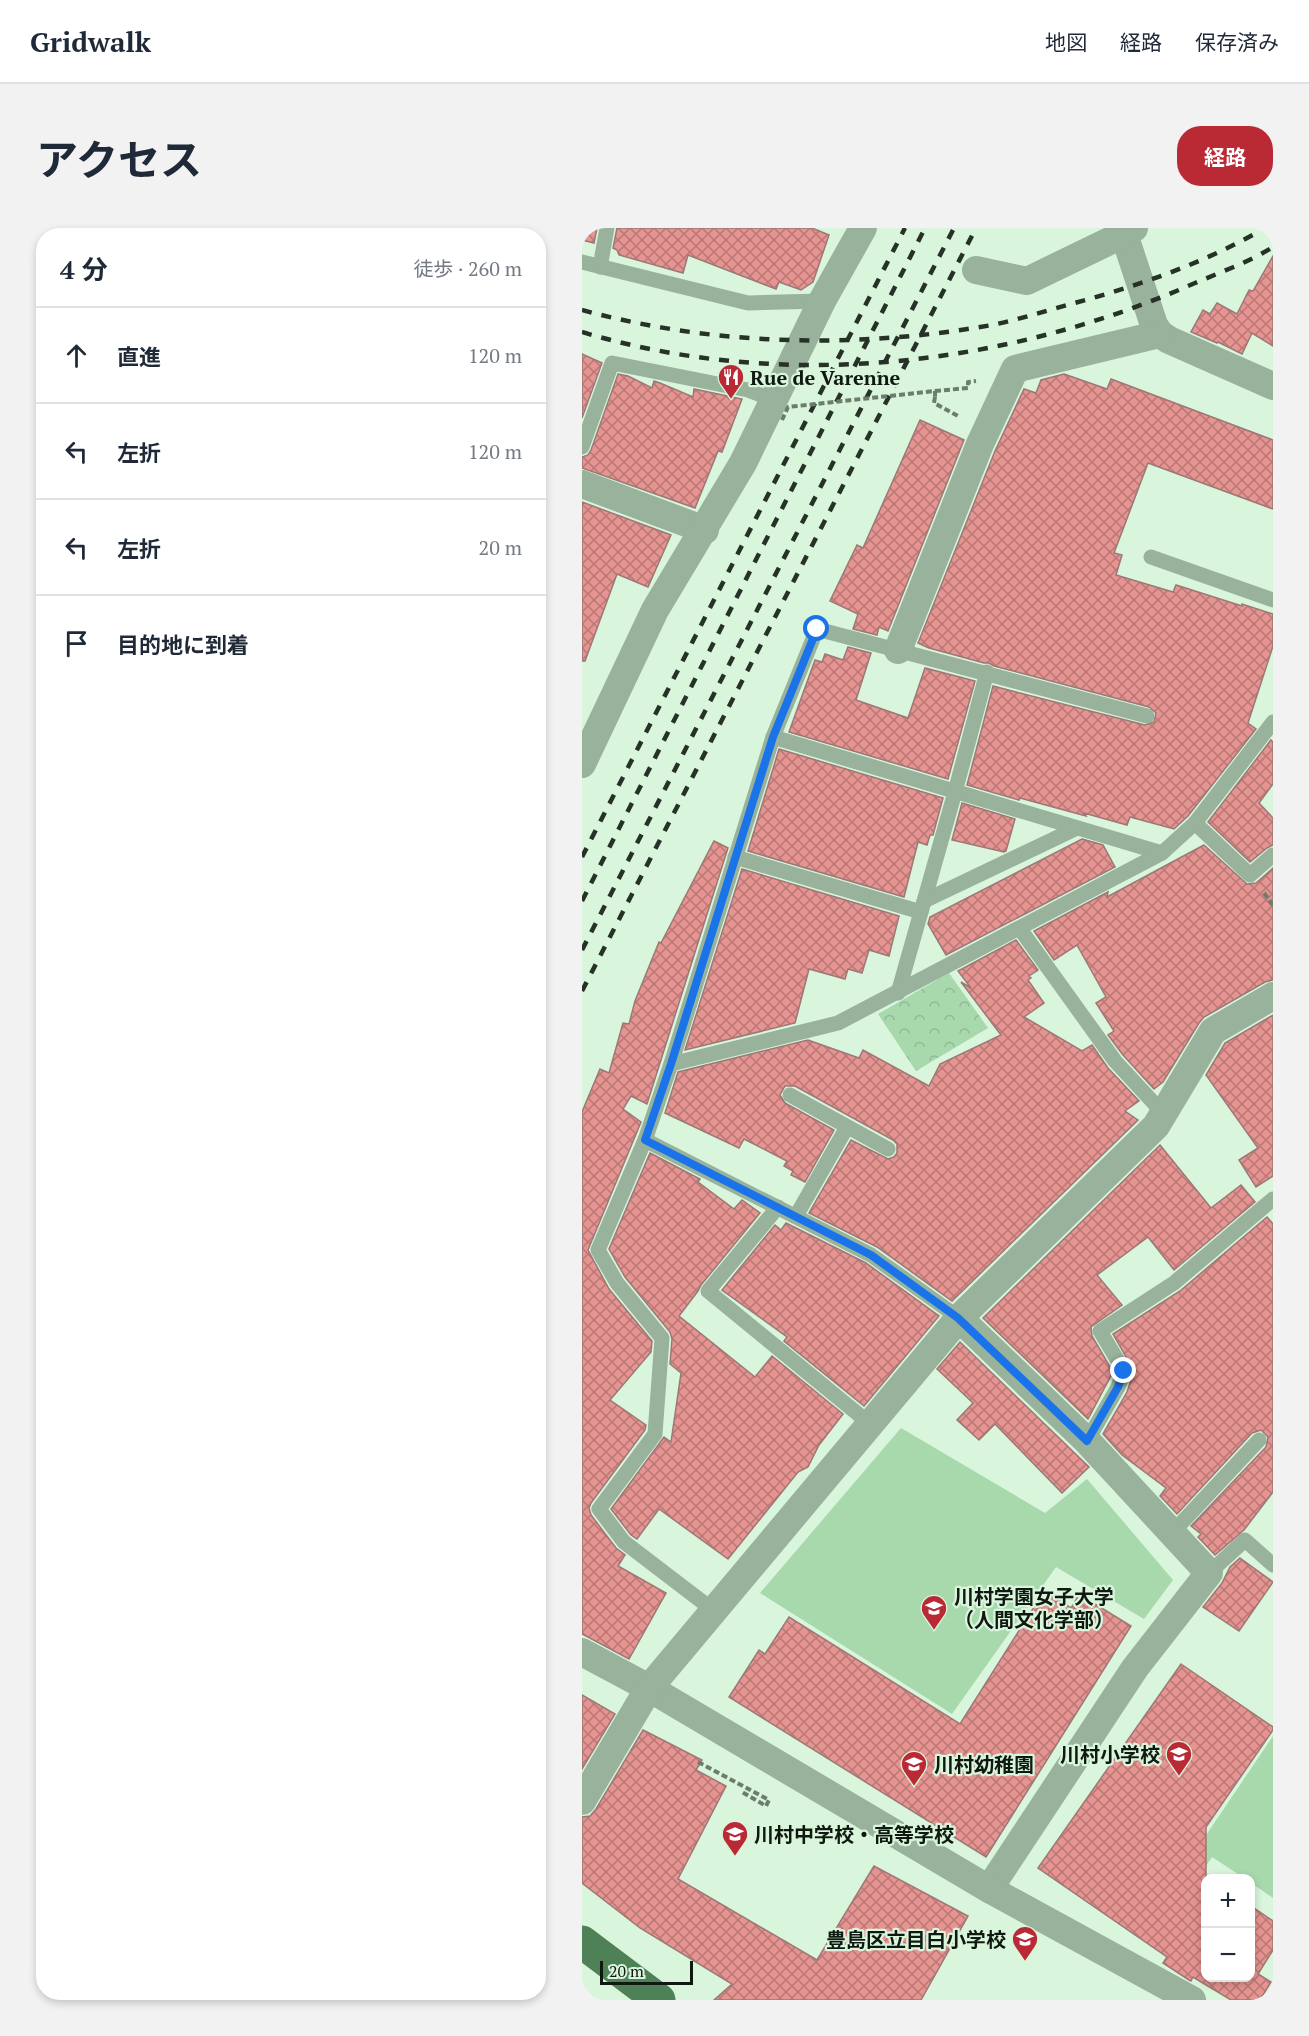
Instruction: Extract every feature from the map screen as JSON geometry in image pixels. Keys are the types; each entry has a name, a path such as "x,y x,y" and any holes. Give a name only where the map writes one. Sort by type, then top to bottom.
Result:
{"main road":[{"path":"582,1942 659,2000"}],"street":[{"path":"582,764 655,610 705,530 743,463 778,410 822,301 863,228"},
{"path":"976,270 1027,281 1129,231 1154,325 1160,334 1273,387"},
{"path":"898,650 980,444 1015,369 1160,334"},
{"path":"582,484 705,530"},
{"path":"582,1801 649,1688 958,1318 1156,1126 1213,1031 1273,996"},
{"path":"958,1318 1087,1441 1209,1573 1135,1668 989,1889"},
{"path":"582,1652 649,1688 989,1889 1192,2000"}],"lane":[{"path":"600,267 608,228"},
{"path":"582,262 748,303 822,301"},
{"path":"582,447 612,363 748,390 778,410"},
{"path":"1151,557 1273,600"},
{"path":"713,1610 624,1542 599,1509 655,1434 662,1338 617,1283 598,1250 645,1140 773,737 817,629 1147,716"},
{"path":"898,993 987,672"},
{"path":"671,1064 838,1023 1162,853 1195,823 1273,722"},
{"path":"773,737 1162,853"},
{"path":"1195,823 1250,875 1273,855"},
{"path":"735,857 923,907 1077,828"},
{"path":"1020,929 1115,1061 1163,1113"},
{"path":"790,1095 888,1149"},
{"path":"796,1216 847,1127"},
{"path":"645,1140 871,1255 958,1318"},
{"path":"1087,1441 1118,1387 1124,1371 1100,1331 1174,1283 1273,1199"},
{"path":"778,1207 708,1291 869,1423"},
{"path":"1172,1533 1259,1440"},
{"path":"1209,1573 1245,1540 1273,1565"}],"path":[{"path":"778,410 788,407 968,388 968,382 985,380"},
{"path":"935,391 935,397"},
{"path":"698,1762 770,1800 766,1806 742,1792"}],"green space":[{"path":"949,973 988,1028 916,1071 878,1014"},
{"path":"901,1428 1045,1513 1087,1479 1173,1580 1144,1619 1056,1567 952,1714 760,1593"},
{"path":"1273,1736 1273,1898 1255,1886 1255,1874 1238,1874 1212,1857 1152,1946 1138,1936"}],"building":[{"path":"582,228 597,228 594,243 582,240"},
{"path":"617,228 812,228 829,235 813,282 801,290 779,282 776,289 688,255 683,273 619,255 613,248"},
{"path":"1273,256 1273,346 1252,333 1242,354 1191,332 1203,310 1210,314 1217,303 1237,314 1249,290 1253,291"},
{"path":"582,354 602,363 582,418"},
{"path":"618,374 628,376 652,388 654,381 693,397 694,389 742,399 722,452 718,451 695,508 582,468 582,457 588,455 591,450"},
{"path":"1064,374 1107,389 1111,379 1273,440 1273,509 1148,463 1114,553 1122,555 1116,575 1173,592 1176,585 1273,614 1273,646 1248,723 1256,729 1188,816 1174,829 1130,817 1127,825 1020,798 1019,800 967,785 993,686 1145,725 1154,722 1156,713 1149,707 929,648 918,643 995,451 1024,389 1036,393 1041,380"},
{"path":"920,420 964,440 888,631 879,627 877,635 853,629 858,614 830,601 857,545 863,548"},
{"path":"582,502 671,535 648,587 617,574 585,661 582,661"},
{"path":"848,647 871,653 856,700 908,718 925,668 975,681 948,779 789,732 815,660 822,662 825,654 843,660"},
{"path":"1271,740 1273,742 1273,784 1259,803 1273,818 1273,845 1250,862 1208,822"},
{"path":"779,749 943,798 933,835 930,835 927,845 918,842 904,897 748,851"},
{"path":"962,803 1015,819 1006,851 952,840"},
{"path":"1082,839 1103,845 1115,867 946,955 928,924 930,917"},
{"path":"714,841 728,848 647,1104 631,1096 623,1109 641,1122 588,1250 609,1289 652,1341 651,1352 610,1400 646,1425 645,1430 589,1508 591,1515 616,1548 625,1555 618,1566 666,1593 629,1659 582,1634 582,1112 600,1069 609,1073 623,1023 629,1024 635,1001 659,942 661,943"},
{"path":"1204,845 1247,884 1256,883 1273,868 1273,980 1265,982 1204,1017 1163,1082 1154,1089 1108,1035 1114,1031 1096,1003 1106,997 1077,945 1054,960 1034,931 1108,892 1107,897"},
{"path":"742,869 899,916 889,956 869,950 862,973 848,969 845,979 809,969 795,1023 685,1050"},
{"path":"1016,940 1038,970 1029,976 1031,978 1028,980 1044,1003 1024,1017 1082,1051 1092,1045 1108,1068 1139,1101 1125,1111 1138,1120 952,1301 877,1247 809,1213 851,1140 888,1159 897,1153 897,1144 893,1140 795,1086 785,1086 780,1095 785,1103 834,1130 805,1182 791,1175 793,1171 784,1166 787,1161 744,1139 739,1148 665,1113 678,1072 808,1040 859,1058 863,1050 929,1086 940,1064 1001,1035 961,982 971,988 958,971"},
{"path":"1273,1015 1273,1176 1256,1187 1239,1160 1258,1148 1206,1075 1225,1043"},
{"path":"1160,1145 1211,1208 1241,1185 1255,1202 1174,1270 1148,1237 1097,1275 1122,1305 1091,1327 1092,1336 1113,1372 1088,1419 983,1318"},
{"path":"650,1153 700,1179 698,1182 734,1209 742,1200 760,1213 701,1285 679,1316 755,1377 772,1356 843,1414 819,1445 808,1467 798,1472 728,1559 659,1509 637,1539 631,1535 611,1509 664,1437 671,1442 681,1373 670,1364 672,1339 670,1332 625,1277 609,1249"},
{"path":"1267,1217 1273,1224 1273,1492 1244,1530 1215,1555 1198,1537 1201,1534 1191,1526 1266,1447 1268,1437 1261,1430 1252,1433 1177,1514 1160,1496 1166,1488 1122,1455 1103,1434 1127,1392 1134,1371 1113,1334 1180,1291"},
{"path":"786,1223 866,1263 939,1316 864,1406 784,1341 787,1337 722,1290 775,1225 781,1230"},
{"path":"960,1342 1089,1467 1062,1493 995,1424 979,1440 957,1420 973,1403 937,1369"},
{"path":"1240,1558 1273,1582 1239,1631 1203,1607 1222,1583 1230,1567"},
{"path":"1044,1591 1071,1608 1079,1594 1131,1626 986,1857 729,1697 759,1650 765,1654 789,1617 960,1724"},
{"name":"川村小学校","path":"1181,1664 1273,1727 1206,1827 1206,1874 1201,1874 1201,1982 1193,1977 1191,1981 1163,1963 1167,1957 1038,1868"},
{"path":"582,1695 615,1714 582,1769"},
{"name":"川村中学校・高等学校","path":"643,1730 702,1760 696,1770 726,1786 678,1879 817,1960 874,1866 968,1916 921,2000 714,2000 732,1984 640,1928 582,1883 582,1817 590,1816 596,1809"},
{"name":"川村小学校","path":"1255,1909 1273,1921 1273,1950 1258,1974 1271,1982 1260,2000 1231,2000 1201,1982 1255,1982"}],"railway":[{"path":"582,857 905,228"},
{"path":"582,901 925,228"},
{"path":"582,950 954,228"},
{"path":"582,991 976,228"},
{"path":"582,310 632,322 734,337 838,340 941,333 1030,316 1118,290 1217,253 1265,228"},
{"path":"582,332 658,351 735,361 814,365 892,361 970,351 1047,335 1122,312 1235,266 1273,247"}],"place":[{"name":"Rue de Varenne","path":"731,400"},
{"name":"川村学園女子大学 （人間文化学部）","path":"934,1631"},
{"name":"川村小学校","path":"1179,1777"},
{"name":"川村幼稚園","path":"914,1787"},
{"name":"川村中学校・高等学校","path":"735,1857"},
{"name":"豊島区立目白小学校","path":"1025,1962"}],"route":[{"path":"817,629 773,737 645,1140 871,1255 958,1318 1087,1441 1118,1387 1124,1371"}]}
